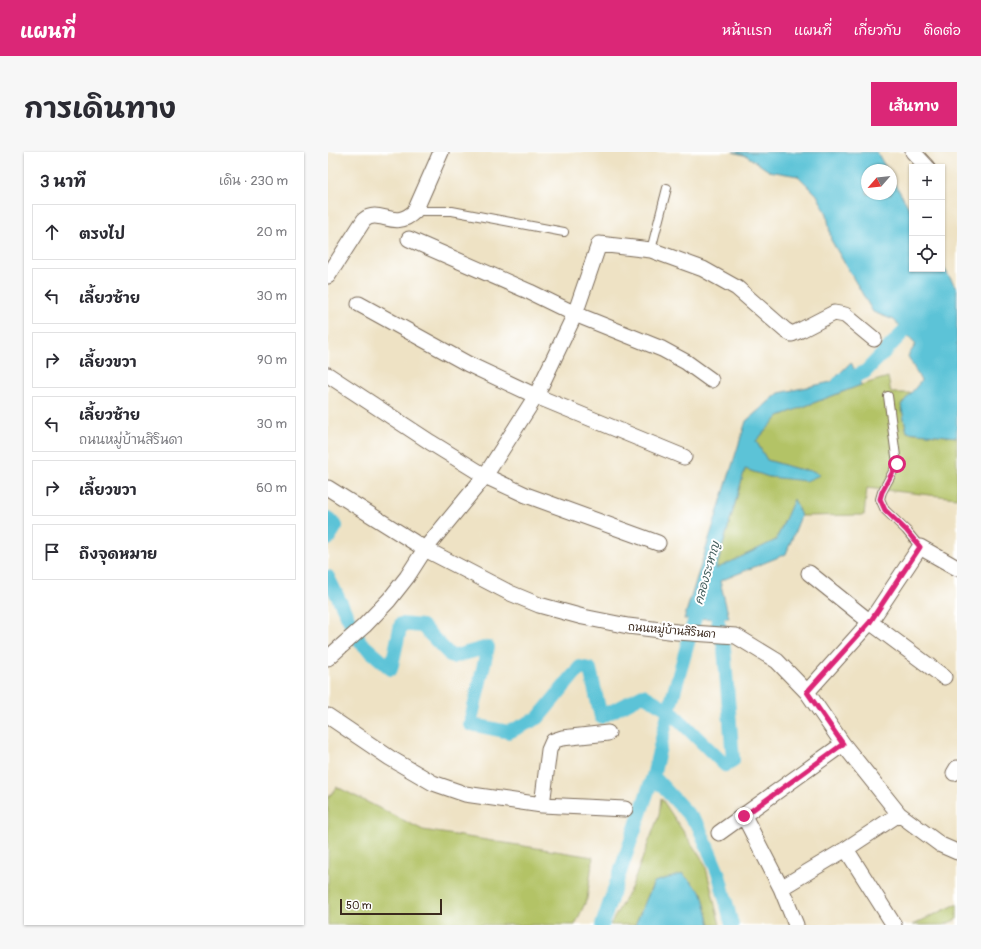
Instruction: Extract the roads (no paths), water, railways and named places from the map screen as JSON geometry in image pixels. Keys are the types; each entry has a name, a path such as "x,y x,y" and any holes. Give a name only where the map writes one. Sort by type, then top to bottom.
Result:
{"street":[{"path":"328,275 364,220 369,216 375,215 390,220 400,220 409,216 414,211 441,152"},
{"path":"913,152 924,164"},
{"path":"409,239 530,292 575,314 662,349 686,362 711,380"},
{"path":"328,658 364,626 389,600 407,577 425,549 485,476 536,396 575,314 599,244 651,250 704,269 737,288 785,330 792,334 834,313 845,315 874,339"},
{"path":"359,304 468,364 536,396 684,457"},
{"path":"328,375 485,476 526,495 658,543"},
{"name":"ถนนหมู่บ้านสิรินดา","path":"328,488 425,549 510,593 539,606 628,626 677,632 736,636 777,661 807,692 843,744 899,814 941,845 957,852"},
{"path":"807,692 870,622 920,547 957,568"},
{"path":"809,573 870,622 944,677"},
{"path":"328,716 390,758 433,783 466,794 542,805 625,809"},
{"path":"542,805 549,750 553,741 562,738 608,733"},
{"path":"719,833 843,744"},
{"path":"781,888 846,849 899,814"},
{"path":"744,816 781,888 796,925"},
{"path":"846,849 894,925"}],"lane":[{"path":"651,250 667,188"},
{"path":"414,211 452,211 564,232"},
{"path":"888,396 897,464 882,492 880,499 885,510 906,530 920,547"}],"water":[{"path":"733,152 877,152 884,164 861,164 861,200 897,200 897,187 909,208 909,272 945,272 945,270 957,289 957,437 907,432 901,405 921,381 908,356 916,344 894,320 873,312 831,240 827,214 817,195 798,176 769,171 747,156"},
{"path":"851,362 861,385 779,416 756,441 767,460 798,469 813,471 820,475 806,481 769,477 745,469 716,569 776,540 794,499 801,516 786,554 720,581 729,618 684,619 746,421 779,393 831,382"},
{"path":"683,874 702,893 710,925 635,925 654,882"}],"waterway":[{"name":"คลองระหาญ","path":"839,383 865,372 917,318"},
{"path":"328,518 336,526 328,539"},
{"path":"328,577 360,642 391,669 401,624 422,626 452,657 488,647 470,724 509,732 538,718 580,667 590,669 601,717 643,695 669,710 725,765 733,760 724,648 713,599"},
{"name":"คลองระหาญ","path":"602,925 653,776 669,710 700,600"},
{"path":"653,776 698,825 719,875 732,925"}]}
